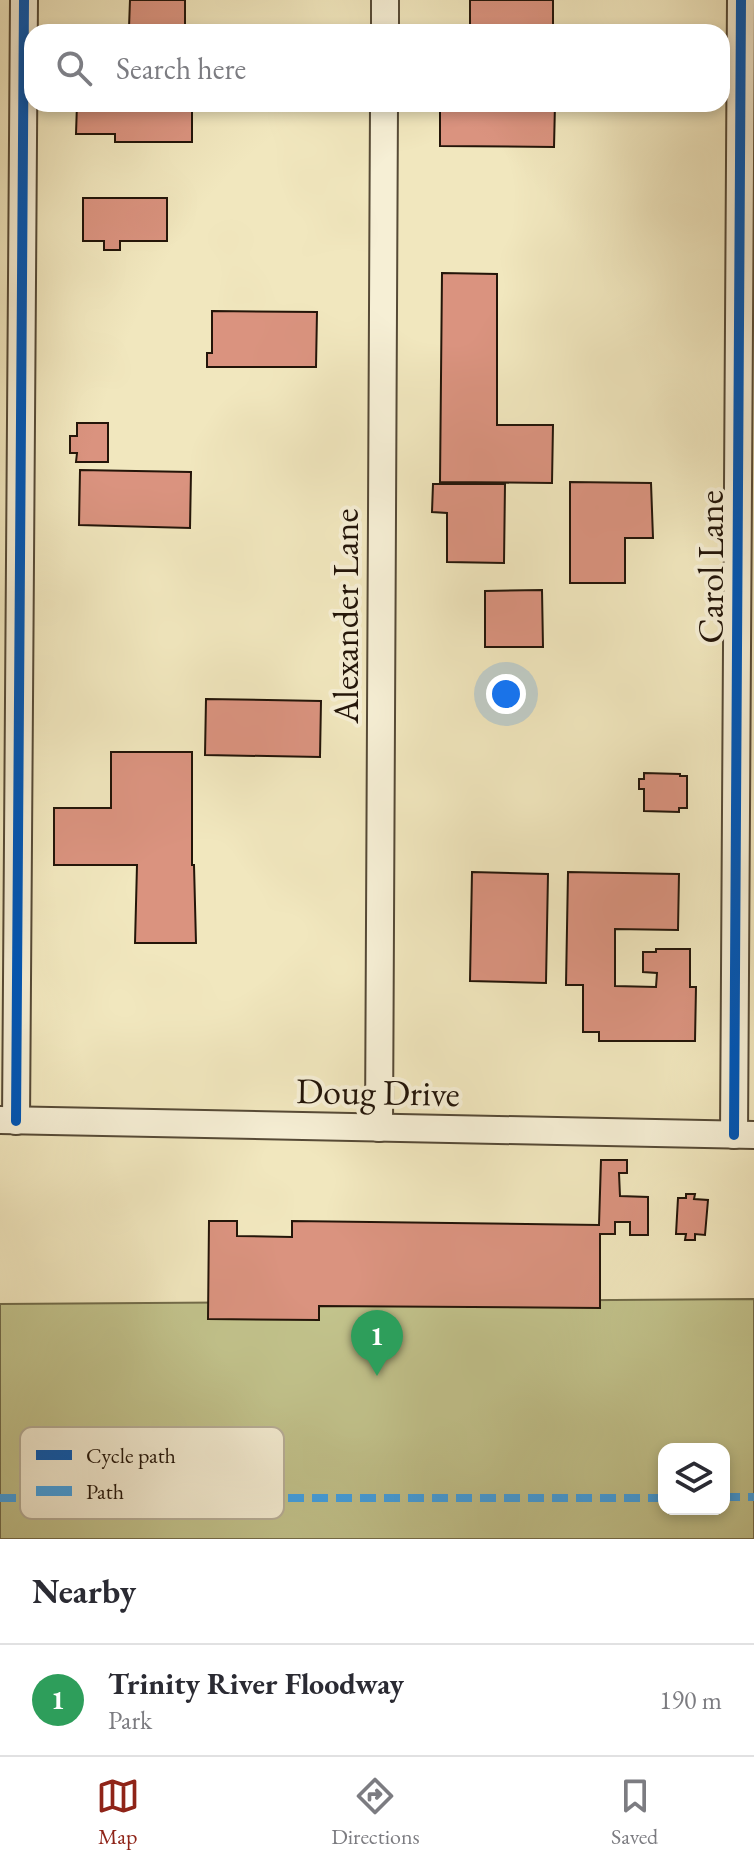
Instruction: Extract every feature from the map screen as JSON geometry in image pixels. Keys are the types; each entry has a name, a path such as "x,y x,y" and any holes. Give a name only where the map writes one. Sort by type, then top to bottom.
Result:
{"street":[{"path":"8,1121 24,0"},
{"path":"385,0 385,24"},
{"name":"Carol Lane","path":"741,0 744,1135"},
{"name":"Alexander Lane","path":"379,1128 384,112"},
{"name":"Doug Drive","path":"8,1121 744,1135"}],"green space":[{"path":"754,1299 754,1539 0,1539 0,1304"}],"building":[{"path":"130,0 185,0 185,24 129,24"},
{"path":"470,0 553,0 553,24 470,24"},
{"path":"77,112 192,112 192,142 115,142 115,134 76,134"},
{"path":"440,112 555,112 554,147 440,146"},
{"path":"83,198 167,198 167,241 120,241 120,250 104,250 104,241 83,241"},
{"path":"442,273 497,274 497,425 553,425 552,483 440,482"},
{"path":"212,311 317,312 316,367 207,367 207,353 212,353"},
{"path":"77,423 108,423 108,462 76,462 77,453 70,453 70,436 77,436"},
{"path":"80,470 191,472 190,528 79,525"},
{"path":"570,482 651,483 653,538 625,538 625,583 570,583"},
{"path":"433,484 505,484 504,563 447,562 447,513 432,512"},
{"path":"542,590 543,647 485,647 485,591"},
{"path":"206,699 321,701 320,757 205,755"},
{"path":"111,752 192,752 196,943 135,943 137,865 54,865 54,808 111,808"},
{"path":"644,773 687,776 687,808 679,808 679,812 644,811 644,789 639,789 639,779 644,779"},
{"path":"472,872 548,874 546,983 470,981"},
{"path":"568,872 679,874 678,930 615,929 615,986 656,987 657,973 643,972 643,952 690,949 690,987 696,987 695,1041 599,1041 599,1032 583,1032 583,985 566,985"},
{"path":"601,1160 627,1160 627,1173 619,1173 620,1196 648,1197 648,1235 630,1235 630,1222 615,1222 615,1234 600,1234 600,1308 319,1306 319,1320 208,1319 209,1221 237,1221 237,1236 292,1237 292,1221 599,1225"},
{"path":"686,1194 695,1194 694,1199 708,1200 705,1235 695,1234 695,1240 685,1240 686,1234 676,1234 678,1198 686,1198"}],"marked path":[{"path":"730,1497 754,1497"},
{"path":"0,1498 20,1498"},
{"path":"284,1498 658,1498"}],"cycle path":[{"path":"16,1121 24,0"},
{"path":"734,1135 741,0"}],"place":[{"name":"Trinity River Floodway","path":"377,1376"}]}
